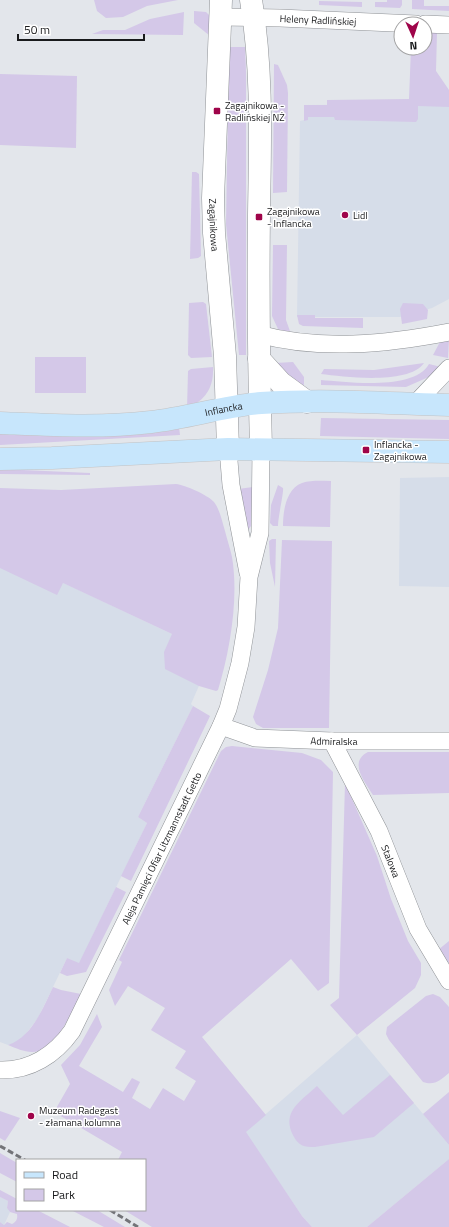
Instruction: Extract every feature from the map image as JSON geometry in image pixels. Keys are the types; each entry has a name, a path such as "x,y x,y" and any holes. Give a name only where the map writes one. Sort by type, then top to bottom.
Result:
{"main road":[{"name":"Inflancka","path":"0,423 111,425 183,418 227,408 260,404 306,402 449,405"},
{"path":"0,459 52,458 228,449 449,452"}],"street":[{"name":"Heleny Radlińskiej","path":"221,9 253,9 393,22"},
{"name":"Zagajnikowa","path":"221,9 213,198 217,270 225,356 228,449"},
{"path":"253,9 258,42 260,87 258,334 261,449"},
{"path":"433,24 449,25"},
{"path":"258,334 291,341 362,344 393,342 449,332"},
{"path":"259,359 281,383 306,402"},
{"path":"414,404 449,368"},
{"name":"Aleja Pamięci Ofiar Litzmannstadt Getto","path":"228,449 231,485 249,577"},
{"name":"Aleja Pamięci Ofiar Litzmannstadt Getto","path":"0,1070 13,1070 37,1062 57,1050 72,1031 222,726 240,664 246,627 249,577 260,533 261,449"},
{"name":"Admiralska","path":"222,726 255,738 332,741 449,741"},
{"name":"Stalowa","path":"332,741 379,831 418,929 449,981"}],"shaded area":[{"path":"449,104 449,299 432,308 400,317 297,317 300,121 304,120 304,105"},
{"path":"449,477 449,587 399,586 400,478"},
{"path":"0,553 172,634 205,672 191,704 193,706 138,817 147,823 79,964 67,958 38,1018 24,1036 16,1043 8,1045 0,1042"},
{"path":"357,1035 449,1145 449,1159 367,1227 312,1227 302,1216 245,1132"},
{"path":"0,1197 8,1201 7,1208 10,1212 4,1225 0,1222"}],"green space":[{"path":"94,0 178,0 147,6 123,17 106,18 97,11"},
{"path":"387,0 402,0 402,5 400,8 375,7 375,2 387,2"},
{"path":"412,0 424,0 424,6 449,6 449,11 412,9"},
{"path":"319,1 362,2 362,7 319,5"},
{"path":"194,11 206,12 210,16 210,36 194,23"},
{"path":"184,12 183,35 92,34 103,30 125,30 150,19"},
{"path":"433,33 437,33 436,71 449,90 449,107 418,106 418,119 416,122 335,120 334,117 308,117 308,120 304,121 304,105 327,105 327,100 409,99 411,56 433,56"},
{"path":"229,47 245,47 246,355 239,355 226,224"},
{"path":"274,64 278,65 287,85 288,93 287,192 273,193"},
{"path":"0,74 77,76 76,148 0,145"},
{"path":"192,172 199,174 201,256 190,259"},
{"path":"273,245 287,245 286,320 291,334 278,329 272,316"},
{"path":"203,302 206,304 212,357 191,358 188,355 189,303"},
{"path":"403,303 423,304 428,310 427,319 402,324 400,309"},
{"path":"297,315 315,315 315,318 363,318 363,328 303,326 299,324"},
{"path":"449,339 448,358 433,355 441,340"},
{"path":"35,357 86,357 86,393 35,393"},
{"path":"293,362 304,377 304,385 293,382 275,363"},
{"path":"424,363 416,370 391,377 360,378 321,374 324,369 374,370"},
{"path":"429,364 441,367 431,376 406,387 321,385 321,380 363,383 395,381 409,378 421,373"},
{"path":"213,367 212,381 207,392 199,402 187,409 188,371 191,369"},
{"path":"321,418 449,420 449,439 320,436"},
{"path":"179,427 180,435 0,445 0,432"},
{"path":"0,469 90,473 90,475 0,474"},
{"path":"309,481 331,481 330,527 283,526 286,501 292,490 302,483"},
{"path":"176,484 185,486 207,496 214,502 221,516 232,557 234,573 234,607 230,642 218,690 216,691 199,686 165,669 164,652 172,634 63,583 57,595 0,568 0,488 61,490"},
{"path":"278,485 283,488 283,494 278,526 273,526 270,523 271,505"},
{"path":"253,487 251,526 248,530 238,489"},
{"path":"276,539 275,587 270,563 269,541"},
{"path":"282,540 332,541 329,728 263,728 256,724 253,717 268,670 278,628"},
{"path":"193,706 210,716 131,881 121,876 147,823 138,817"},
{"path":"232,746 302,753 321,760 333,772 329,983 318,991 291,959 202,1037 266,1115 246,1132 302,1216 312,1227 152,1227 126,1211 146,1211 146,1159 118,1159 122,1152 54,1112 70,1084 61,1065 80,1045 97,1014 102,1027 79,1066 123,1092 132,1078 140,1082 132,1098 150,1109 163,1088 184,1101 196,1081 175,1068 186,1051 151,1030 165,1008 128,986 115,1006 109,990 122,962 119,960 221,751 226,747"},
{"path":"368,752 449,752 449,793 373,795 360,772 359,767 359,761 362,756"},
{"path":"345,783 377,856 391,899 408,941 421,963 421,975 415,988 357,1035 330,1005 339,998"},
{"path":"116,887 126,892 86,972 67,976 60,973 67,958 79,963"},
{"path":"449,941 449,962 447,964 438,950"},
{"path":"53,987 81,994 64,1027 52,1043 46,1048 35,1052 8,1045 24,1036 30,1029 41,1012"},
{"path":"433,994 440,997 449,1007 449,1073 437,1082 427,1083 423,1082 389,1040 386,1034 387,1027 426,996"},
{"path":"390,1075 414,1103 374,1137 315,1147 302,1145 296,1140 290,1128 289,1121 291,1114 299,1102 317,1086 343,1115"},
{"path":"449,1092 449,1145 423,1114"},
{"path":"0,1111 20,1118 5,1141 0,1138"},
{"path":"0,1153 16,1162 16,1181 0,1173"},
{"path":"449,1159 449,1227 367,1227"},
{"path":"0,1190 16,1198 16,1211 39,1211 70,1227 0,1227 0,1222 4,1225 7,1222 12,1224 15,1222 17,1214 10,1212 7,1208 8,1201 0,1197"},
{"path":"73,1211 99,1211 125,1227 104,1227"}],"railway":[{"path":"0,1146 23,1159"},
{"path":"112,1211 138,1227"}],"place":[{"name":"Zagajnikowa - Radlińskiej NŻ","path":"217,111"},
{"name":"Lidl","path":"345,215"},
{"name":"Zagajnikowa - Inflancka","path":"259,217"},
{"name":"Inflancka - Zagajnikowa","path":"366,450"},
{"name":"Muzeum Radegast - złamana kolumna","path":"31,1116"}]}
